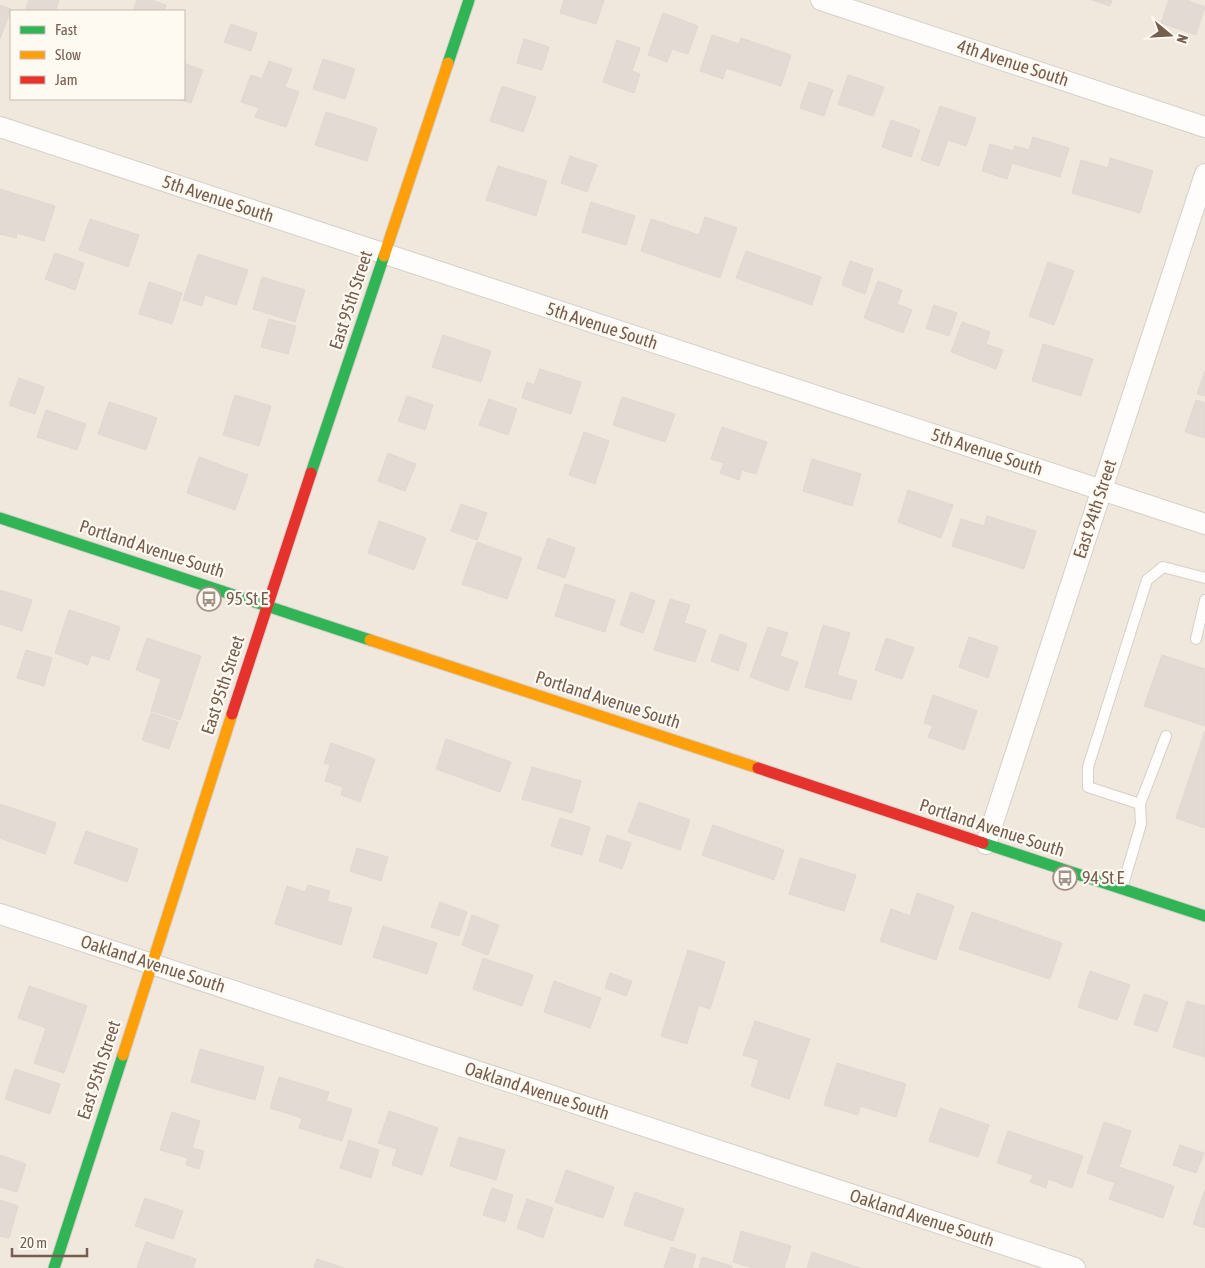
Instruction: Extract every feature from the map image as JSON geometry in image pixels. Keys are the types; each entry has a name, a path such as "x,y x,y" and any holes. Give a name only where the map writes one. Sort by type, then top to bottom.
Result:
{"street":[{"name":"East 95th Street","path":"54,1268 267,606 469,0"},
{"name":"4th Avenue South","path":"821,0 1205,127"},
{"name":"5th Avenue South","path":"0,127 1205,524"},
{"name":"East 94th Street","path":"986,844 1205,174"},
{"name":"Portland Avenue South","path":"0,518 1205,916"},
{"name":"Oakland Avenue South","path":"0,914 1075,1268"}],"lane":[{"path":"1140,804 1088,787 1088,767 1147,580 1163,567 1205,578"},
{"path":"1196,639 1205,600"},
{"path":"1122,889 1141,824 1140,804 1166,736"}],"shaded area":[{"path":"0,0 1205,0 1205,1268 0,1268"}],"building":[{"path":"29,0 59,0 56,10 25,10"},
{"path":"137,0 151,0 166,5 164,10 133,10"},
{"path":"564,0 604,0 596,24 560,13"},
{"path":"1092,0 1112,0 1110,6"},
{"path":"1169,0 1186,0 1205,7 1196,35 1161,23"},
{"path":"0,5 11,9 0,39"},
{"path":"663,13 698,26 688,54 672,49 667,62 648,55"},
{"path":"231,24 257,33 251,51 224,42"},
{"path":"712,35 739,44 741,38 791,55 781,86 726,68 723,79 700,71"},
{"path":"524,39 549,47 542,70 517,63"},
{"path":"617,40 640,48 632,71 640,74 634,93 603,82"},
{"path":"323,59 355,69 345,99 313,89"},
{"path":"269,61 292,69 285,87 299,92 286,127 255,117 259,108 241,102 251,75 262,79"},
{"path":"185,63 203,70 191,103 181,100 185,100"},
{"path":"848,75 884,87 873,116 838,104"},
{"path":"809,82 833,90 824,116 800,108"},
{"path":"502,86 536,97 523,132 490,121"},
{"path":"940,106 976,118 966,146 948,140 939,166 921,160"},
{"path":"326,112 377,128 367,161 315,145"},
{"path":"891,120 920,130 911,157 882,147"},
{"path":"1033,137 1069,148 1060,177 1012,163 1007,179 982,171 990,144 1013,151 1015,146 1029,150"},
{"path":"570,156 597,165 587,192 561,183"},
{"path":"1110,158 1153,171 1140,213 1072,193 1081,160 1108,168"},
{"path":"498,166 547,181 536,216 486,200"},
{"path":"0,189 55,206 44,241 17,233 16,238 0,234"},
{"path":"591,202 635,216 626,245 582,232"},
{"path":"705,217 737,228 720,278 641,251 651,219 699,235"},
{"path":"90,219 139,235 128,267 79,250"},
{"path":"746,251 821,277 812,305 736,278"},
{"path":"55,253 84,263 75,290 45,279"},
{"path":"198,254 248,270 236,305 205,295 202,306 183,300"},
{"path":"850,261 873,269 865,294 842,285"},
{"path":"1048,262 1074,271 1054,325 1029,316"},
{"path":"262,277 305,290 295,322 253,309"},
{"path":"878,281 902,290 897,304 912,310 903,333 864,318"},
{"path":"149,282 182,293 172,324 139,314"},
{"path":"934,305 957,313 949,336 926,328"},
{"path":"269,319 296,326 288,354 261,347"},
{"path":"962,322 990,332 986,344 1003,350 996,369 951,352"},
{"path":"443,335 491,351 481,382 432,367"},
{"path":"1043,344 1093,359 1081,396 1032,381"},
{"path":"540,369 581,382 571,414 522,398 527,382 534,385"},
{"path":"1205,371 1205,396 1197,394"},
{"path":"19,378 44,387 35,414 9,405"},
{"path":"235,395 271,406 259,446 223,435"},
{"path":"407,396 433,405 425,430 398,421"},
{"path":"622,397 675,414 665,442 613,425"},
{"path":"489,399 517,409 508,435 479,425"},
{"path":"1196,400 1205,403 1205,438 1185,432"},
{"path":"109,402 157,418 146,450 98,434"},
{"path":"46,410 86,424 77,450 37,437"},
{"path":"722,427 767,442 756,474 742,470 739,480 720,473 724,463 711,459"},
{"path":"584,432 609,441 595,484 569,475"},
{"path":"388,453 416,464 405,491 378,481"},
{"path":"199,457 248,475 235,510 187,493"},
{"path":"812,459 861,474 852,506 803,491"},
{"path":"908,490 953,505 941,538 898,522"},
{"path":"461,504 487,513 477,540 451,531"},
{"path":"987,516 1036,531 1024,569 952,546 961,519 984,526"},
{"path":"379,521 426,538 414,570 368,553"},
{"path":"548,538 575,548 565,578 537,568"},
{"path":"477,542 522,558 507,599 462,584"},
{"path":"565,584 615,600 605,632 555,616"},
{"path":"0,590 32,600 22,631 0,624"},
{"path":"631,592 655,601 643,633 620,625"},
{"path":"670,599 690,605 684,623 706,630 695,662 654,650"},
{"path":"69,610 120,627 109,660 91,655 88,665 55,653"},
{"path":"823,625 850,633 837,675 857,681 851,700 805,687"},
{"path":"768,627 788,633 780,656 798,662 788,691 750,677"},
{"path":"720,634 747,644 738,671 711,661"},
{"path":"969,637 998,647 988,678 959,667"},
{"path":"147,638 201,656 180,720 151,711 161,679 136,670"},
{"path":"886,638 914,648 902,679 875,670"},
{"path":"26,650 52,658 44,686 17,678"},
{"path":"1162,655 1205,669 1205,726 1144,706"},
{"path":"933,695 977,711 964,750 928,737 933,726 924,723"},
{"path":"151,713 178,722 169,749 142,740"},
{"path":"1205,731 1205,828 1176,818"},
{"path":"446,739 511,762 500,792 436,769"},
{"path":"331,743 375,759 360,802 341,795 343,787 325,781 330,765 324,763"},
{"path":"532,767 581,781 572,813 522,799"},
{"path":"639,802 690,820 680,850 628,832"},
{"path":"0,804 56,823 45,854 0,838"},
{"path":"560,818 590,827 582,855 551,846"},
{"path":"713,825 784,850 774,880 702,855"},
{"path":"86,831 138,849 127,882 74,863"},
{"path":"607,835 631,843 622,869 599,861"},
{"path":"357,848 388,857 381,881 350,871"},
{"path":"800,858 856,875 844,911 789,894"},
{"path":"308,885 330,891 327,901 352,908 341,945 275,924 287,886 305,892"},
{"path":"917,893 954,906 936,960 880,941 891,909 910,916"},
{"path":"440,902 467,912 459,936 431,927"},
{"path":"972,912 1062,943 1050,979 959,949"},
{"path":"472,915 499,925 488,955 462,945"},
{"path":"383,926 437,943 427,974 373,957"},
{"path":"688,950 725,962 710,1009 699,1005 687,1044 661,1036"},
{"path":"483,958 533,975 522,1006 473,989"},
{"path":"1090,971 1130,985 1117,1020 1078,1007"},
{"path":"610,973 632,981 626,996 605,988"},
{"path":"554,981 601,998 590,1028 544,1012"},
{"path":"29,986 87,1006 64,1073 34,1063 46,1028 18,1018"},
{"path":"1144,994 1168,1002 1157,1032 1134,1024"},
{"path":"1187,1001 1205,1006 1205,1057 1173,1047"},
{"path":"755,1021 810,1039 789,1099 751,1086 759,1060 743,1055"},
{"path":"200,1049 264,1067 255,1100 191,1082"},
{"path":"837,1063 906,1084 896,1117 860,1106 858,1115 824,1105"},
{"path":"15,1069 60,1084 50,1114 5,1099"},
{"path":"279,1077 329,1092 326,1101 352,1109 342,1141 299,1128 302,1118 270,1108"},
{"path":"940,1108 989,1125 978,1157 929,1141"},
{"path":"389,1111 438,1128 422,1175 392,1165 397,1149 378,1143"},
{"path":"172,1112 200,1121 192,1148 204,1151 199,1169 186,1165 188,1158 160,1150"},
{"path":"1104,1122 1131,1131 1119,1167 1174,1186 1163,1218 1109,1199 1115,1183 1087,1173"},
{"path":"1008,1131 1083,1156 1072,1188 1048,1179 1046,1188 1030,1182 1033,1175 997,1163"},
{"path":"459,1137 505,1150 496,1180 450,1166"},
{"path":"349,1140 379,1150 371,1178 340,1168"},
{"path":"1180,1145 1204,1153 1196,1173 1173,1165"},
{"path":"0,1155 26,1164 17,1192 0,1187"},
{"path":"566,1170 614,1187 603,1218 555,1202"},
{"path":"492,1188 513,1195 505,1222 483,1215"},
{"path":"1205,1189 1205,1228 1193,1224"},
{"path":"635,1192 684,1209 673,1241 624,1225"},
{"path":"145,1198 183,1211 173,1239 135,1226"},
{"path":"527,1199 553,1208 543,1238 517,1228"},
{"path":"0,1200 18,1206 9,1238 0,1236"},
{"path":"741,1231 791,1246 784,1268 753,1268 733,1262"},
{"path":"146,1242 196,1259 193,1268 137,1268"},
{"path":"671,1247 696,1255 692,1268 664,1268"},
{"path":"812,1252 860,1268 807,1268"},
{"path":"702,1257 732,1266 732,1268 699,1268"},
{"path":"317,1259 344,1268 314,1268"}],"traffic: fast":[{"path":"448,63 469,0"},
{"path":"311,473 384,256"},
{"path":"0,518 370,640"},
{"path":"983,843 1205,916"},
{"path":"54,1268 123,1055"}],"traffic: slow":[{"path":"384,256 448,63"},
{"path":"370,640 758,768"},
{"path":"123,1055 232,714"}],"traffic: jam":[{"path":"232,714 311,473"},
{"path":"758,768 983,843"}],"place":[{"name":"95 St E","path":"209,599"},
{"name":"94 St E","path":"1065,878"}]}
